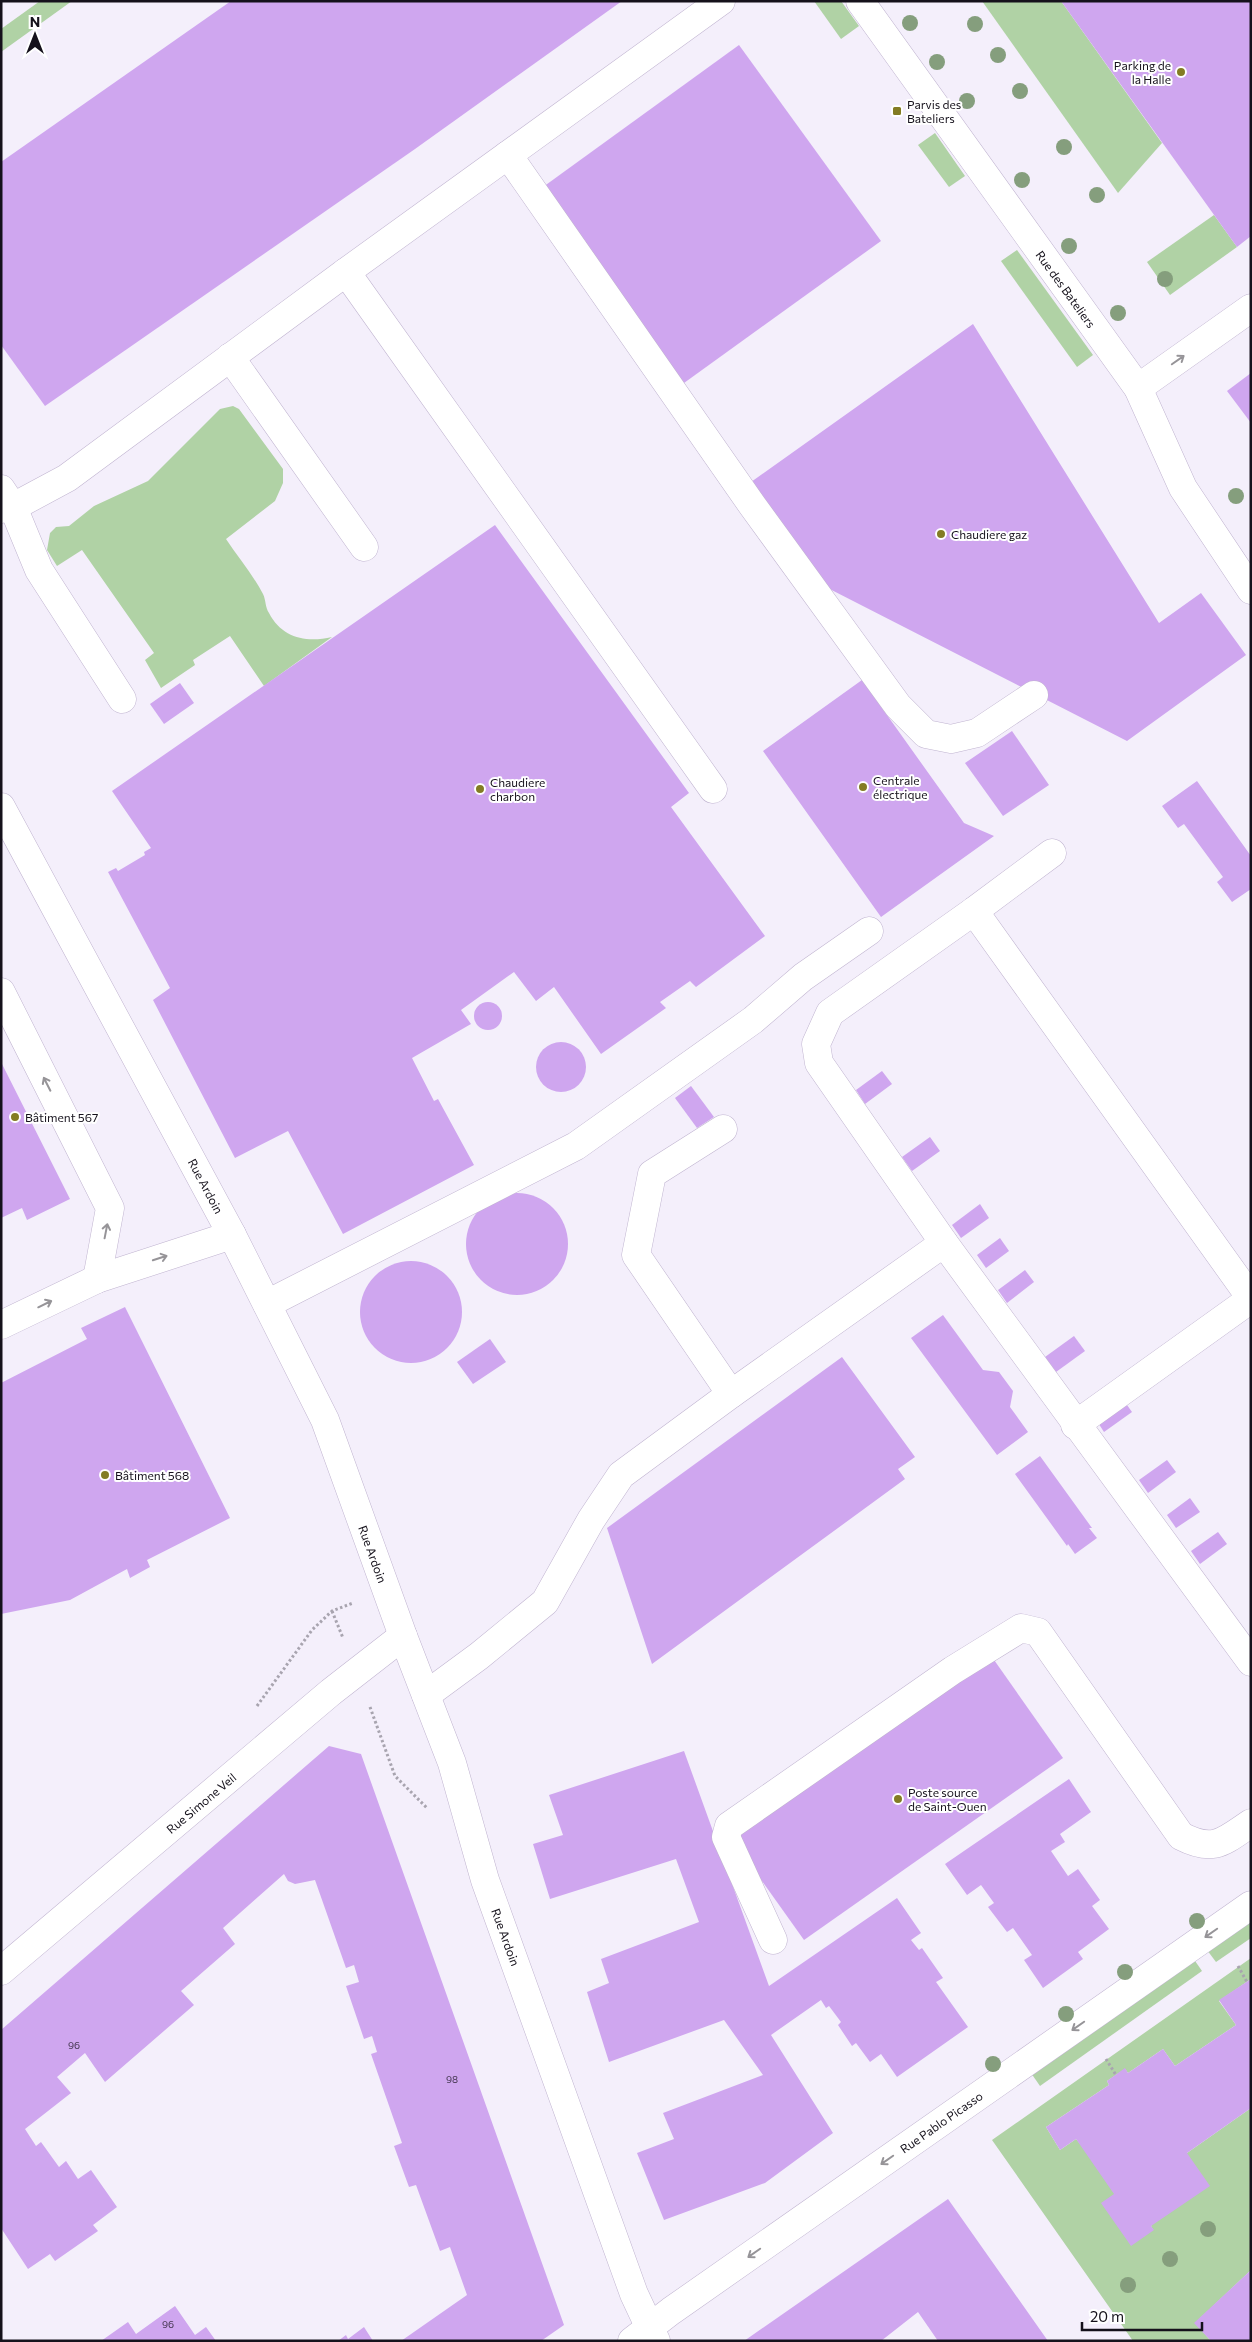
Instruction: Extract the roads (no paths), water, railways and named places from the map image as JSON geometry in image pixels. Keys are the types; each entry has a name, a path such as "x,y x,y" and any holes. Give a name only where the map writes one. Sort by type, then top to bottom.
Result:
{"street":[{"name":"Rue des Bateliers","path":"860,1 1138,388 1184,488 1251,590"},
{"path":"122,699 39,570 5,501 67,478 508,155 708,5"},
{"path":"508,155 752,505 898,706 926,734 951,739 977,733 1034,695"},
{"path":"346,272 713,789"},
{"path":"1138,388 1251,308"},
{"path":"230,357 364,547"},
{"name":"Rue Ardoin","path":"1,807 232,1235 325,1420 403,1636 452,1763 485,1880 634,2294 646,2336"},
{"path":"1052,853 974,912 830,1013 816,1044 819,1063 944,1243 1075,1425 1251,1662"},
{"path":"974,912 1251,1299 1075,1425"},
{"path":"266,1304 576,1146 753,1020 803,978 869,931"},
{"path":"1,992 110,1208 97,1279"},
{"path":"723,1129 652,1174 636,1255 731,1394"},
{"path":"1,1325 97,1279 232,1235"},
{"path":"426,1695 479,1656 545,1602 591,1520 621,1475 731,1394 944,1243"},
{"path":"773,1940 726,1837 728,1826 953,1670 1021,1628 1038,1632 1181,1836 1195,1844 1212,1846 1227,1839 1251,1823"},
{"name":"Rue Simone Veil","path":"1,1971 331,1692 403,1636"},
{"name":"Rue Pablo Picasso","path":"646,2336 1251,1905"}],"place":[{"name":"Parking de la Halle","path":"1181,72"},
{"name":"Parvis des Bateliers","path":"897,111"},
{"name":"Chaudiere gaz","path":"941,534"},
{"name":"Centrale électrique","path":"863,787"},
{"name":"Chaudiere charbon","path":"480,789"},
{"name":"Bâtiment 567","path":"15,1117"},
{"name":"Bâtiment 568","path":"105,1475"},
{"name":"Poste source de Saint-Ouen","path":"898,1799"}]}
